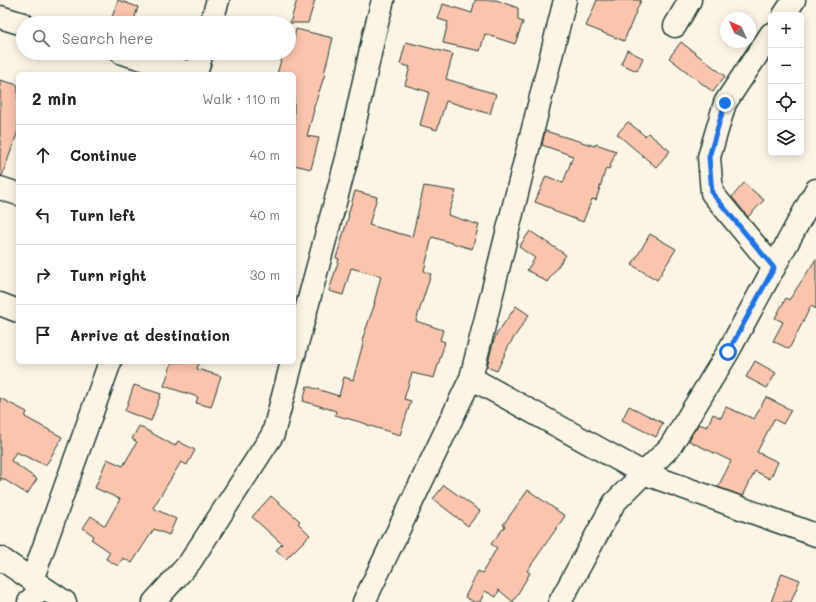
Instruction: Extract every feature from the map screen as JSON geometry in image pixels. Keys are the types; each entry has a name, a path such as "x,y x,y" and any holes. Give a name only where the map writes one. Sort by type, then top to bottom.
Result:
{"street":[{"path":"213,16 218,0"},
{"path":"296,348 347,158 383,0"},
{"path":"364,602 471,378 565,0"},
{"path":"675,26 690,0"},
{"path":"786,12 794,0"},
{"path":"0,17 16,22"},
{"path":"768,38 725,103 709,157 712,193 774,268"},
{"path":"146,60 188,72"},
{"path":"196,72 200,60"},
{"path":"0,188 16,193"},
{"path":"560,602 614,504 670,447 728,352 816,190"},
{"path":"0,304 16,310"},
{"path":"34,589 109,364"},
{"path":"154,602 190,562 273,434 291,364"},
{"path":"471,378 643,473 816,535"},
{"path":"0,558 34,589 65,602"}],"building":[{"path":"118,0 138,7 135,16 112,16"},
{"path":"297,0 315,0 308,23 296,23 296,16 292,16"},
{"path":"475,0 496,0 518,8 518,20 523,22 515,44 485,34 480,51 443,43 448,22 438,19 443,4 472,13"},
{"path":"597,0 641,0 624,41 586,26"},
{"path":"296,29 333,38 325,74 313,110 307,136 319,138 311,169 296,165 296,72 278,72 281,60 296,60"},
{"path":"406,42 453,54 446,79 496,94 490,114 446,101 437,130 420,125 429,92 405,85 410,67 400,64"},
{"path":"681,42 725,76 713,92 669,58"},
{"path":"627,50 643,58 637,71 621,64"},
{"path":"0,80 16,84 16,137 2,176 0,176"},
{"path":"628,122 645,136 648,133 670,151 656,167 617,134"},
{"path":"545,131 595,146 596,144 616,151 609,169 606,168 596,200 592,199 583,222 553,211 553,209 535,202 546,176 563,183 573,156 542,145"},
{"path":"744,183 764,200 748,217 732,197"},
{"path":"424,186 456,191 448,215 479,225 472,249 432,237 424,271 431,274 416,321 443,330 440,340 445,342 434,378 412,373 404,399 411,401 400,435 335,415 336,411 303,401 307,386 339,396 344,377 353,380 364,340 362,340 375,303 381,276 351,268 343,295 329,291 339,259 336,258 355,191 377,197 369,225 412,237"},
{"path":"530,231 566,255 547,282 527,270 535,258 519,247"},
{"path":"650,234 676,249 657,280 632,265"},
{"path":"816,259 816,309 811,306 789,349 773,341 783,322 775,318 786,298 789,300"},
{"path":"516,306 529,315 509,345 497,371 487,367 493,343 496,335"},
{"path":"755,361 776,373 767,388 746,377"},
{"path":"171,364 198,364 197,369 221,376 211,407 196,403 198,397 164,386"},
{"path":"134,385 161,394 151,421 125,411"},
{"path":"766,397 791,410 783,424 774,419 757,452 778,462 770,479 755,471 743,496 718,487 731,461 689,441 692,434 699,424 707,427 713,414 721,418 726,407 754,419"},
{"path":"0,398 27,412 25,417 62,437 45,465 16,452 11,461 37,479 27,494 2,478 0,481"},
{"path":"629,406 663,423 656,437 622,420"},
{"path":"139,426 175,446 178,441 195,450 187,465 181,462 153,508 176,519 169,535 154,529 132,563 123,558 118,566 106,559 110,552 91,539 94,536 83,528 91,516 105,526 120,499 95,488 107,459 123,466 137,442 132,439"},
{"path":"444,485 480,511 468,526 433,499"},
{"path":"528,490 565,516 527,571 530,573 513,602 499,590 496,597 485,591 480,602 474,602 465,597 478,571 482,573 497,548 491,544 505,526 503,525"},
{"path":"271,496 300,521 298,523 310,535 286,559 276,550 282,544 252,517"},
{"path":"782,573 800,580 791,602 771,602"}],"route":[{"path":"725,103 709,157 712,193 774,268 728,352"}]}
